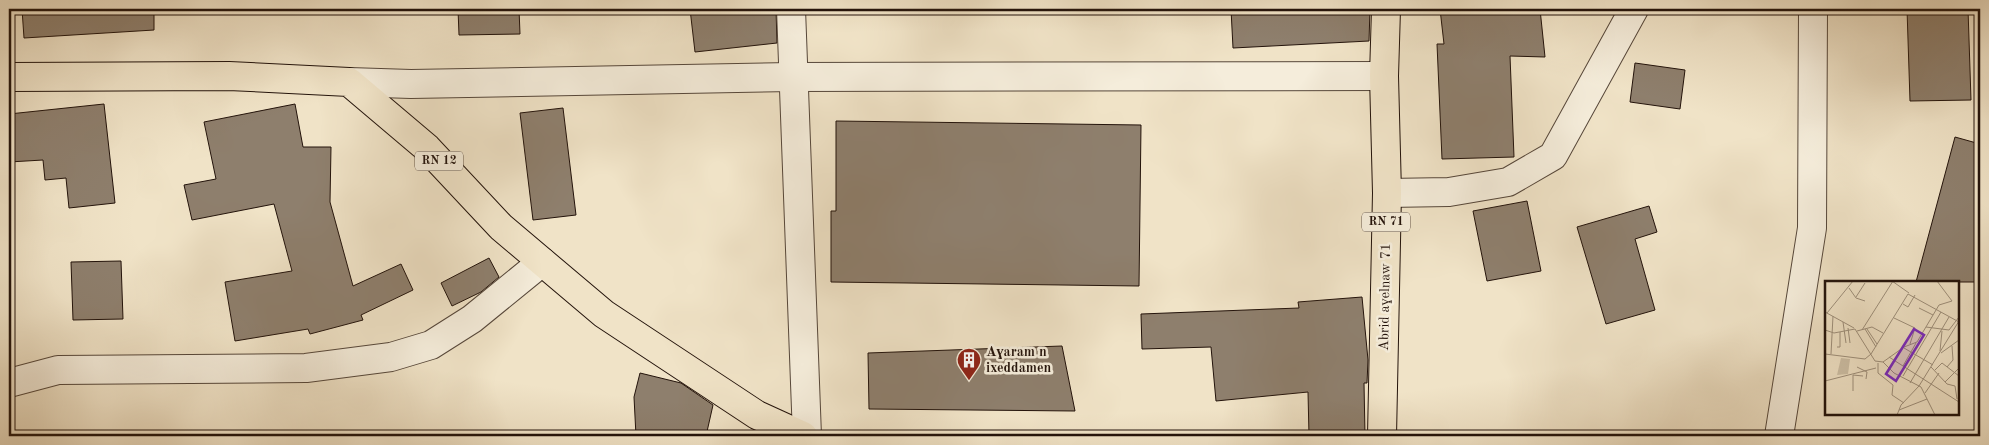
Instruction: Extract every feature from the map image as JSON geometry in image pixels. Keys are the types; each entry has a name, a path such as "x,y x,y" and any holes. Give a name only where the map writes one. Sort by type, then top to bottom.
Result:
{"main road":[{"name":"Abrid aɣelnaw 71","path":"1382,436 1387,193 1384,76 1386,9"},
{"path":"9,78 229,76 349,82"},
{"name":"RN 12","path":"349,82 427,148 501,227 604,314 757,415 805,436"}],"street":[{"path":"792,9 792,77 805,436"},
{"path":"1387,193 1449,192 1508,182 1553,156 1634,9"},
{"path":"1779,436 1812,228 1813,9"},
{"path":"349,82 411,84 792,77 1384,76"},
{"path":"9,383 58,370 306,368 391,357 431,345 472,319 542,262"}],"building":[{"path":"22,9 154,9 154,30 24,38"},
{"path":"458,9 519,9 520,34 459,35"},
{"path":"690,9 776,9 777,43 695,52"},
{"path":"1231,9 1370,9 1369,41 1233,48"},
{"path":"1440,9 1540,9 1545,57 1510,56 1514,157 1442,159 1437,44 1444,44"},
{"path":"1907,9 1968,9 1971,100 1910,101"},
{"path":"1635,63 1685,70 1680,109 1630,102"},
{"path":"104,104 115,203 69,208 66,178 45,180 43,160 9,162 9,114"},
{"path":"295,104 303,147 331,147 330,202 353,286 401,264 413,290 361,315 363,320 310,334 308,329 235,341 225,282 292,271 274,204 192,220 184,185 216,179 204,122"},
{"path":"563,108 576,215 533,220 520,113"},
{"path":"836,121 1141,125 1139,286 831,282 831,211 836,211"},
{"path":"1955,137 1980,144 1980,282 1916,281"},
{"path":"1527,201 1541,271 1487,281 1473,211"},
{"path":"1649,206 1657,232 1635,239 1655,310 1606,324 1577,227"},
{"path":"489,258 499,277 481,292 452,306 441,283"},
{"path":"121,261 123,319 73,320 71,262"},
{"path":"1362,297 1368,360 1367,383 1364,383 1365,436 1309,436 1308,392 1216,401 1211,347 1142,349 1141,314 1299,308 1298,302"},
{"name":"Aɣaram n ixeddamen","path":"1062,346 1075,411 869,409 868,353"},
{"path":"640,373 681,383 713,405 706,436 636,436 634,397"}],"place":[{"name":"Aɣaram n ixeddamen","path":"969,381"}]}
